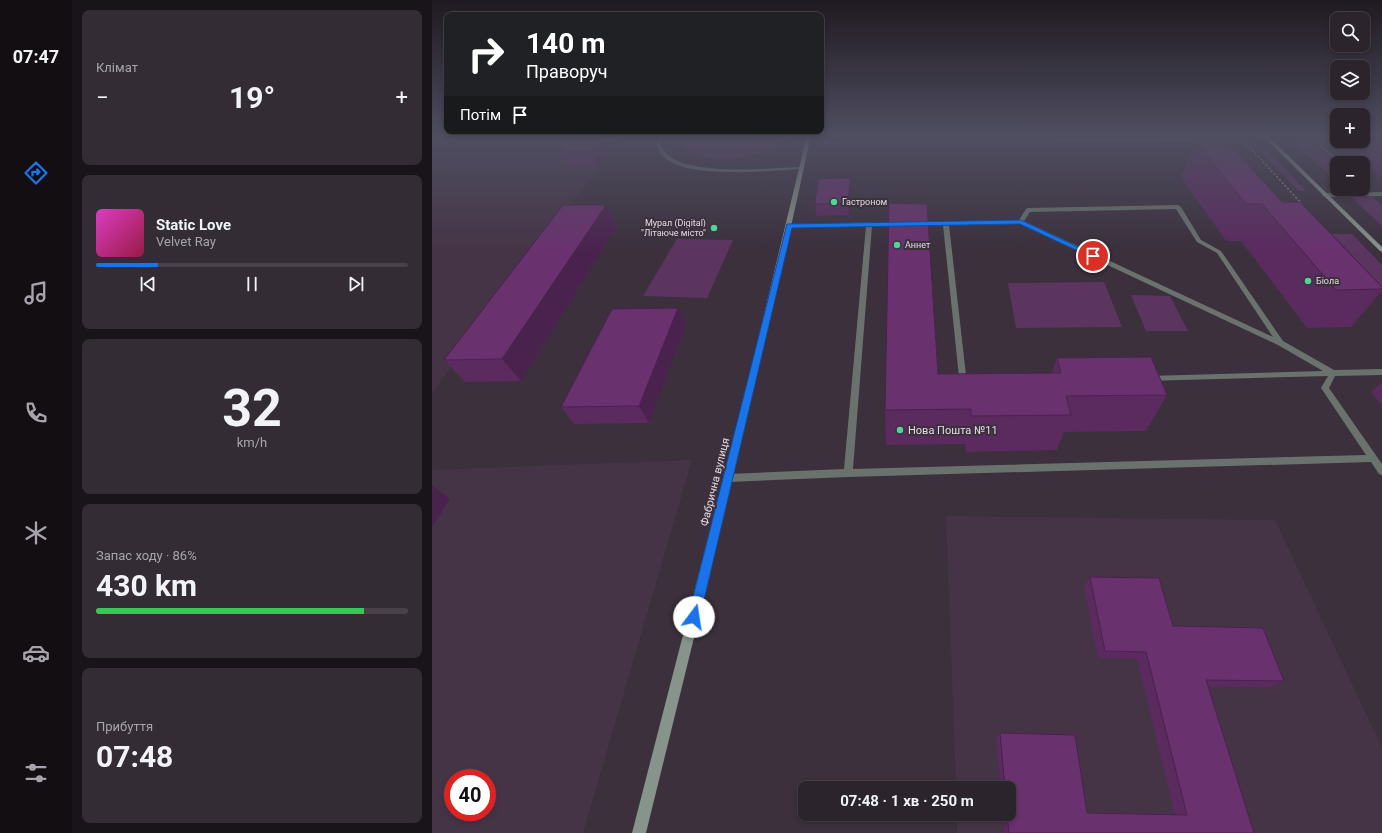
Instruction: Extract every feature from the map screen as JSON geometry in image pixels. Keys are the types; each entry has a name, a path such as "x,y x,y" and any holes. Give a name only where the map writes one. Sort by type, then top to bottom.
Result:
{"street":[{"name":"Фабрична вулиця","path":"639,833 729,478 789,226 800,174"},
{"path":"1303,174 1382,250"},
{"path":"1325,195 1382,194"},
{"path":"1021,222 1028,210 1178,207 1199,241 1220,252 1281,343"},
{"path":"914,224 1021,222 1281,343 1333,373"},
{"path":"946,223 963,385 970,385"},
{"path":"848,473 869,224"},
{"path":"789,226 906,224"},
{"path":"1141,379 1382,372"},
{"path":"1333,373 1325,388 1382,471"},
{"path":"729,478 848,473 1372,458"}],"path":[{"path":"1274,174 1302,205"}],"shaded area":[{"path":"432,174 594,174 432,393"},
{"path":"1282,174 1289,174 1306,191 1299,191"},
{"path":"1351,197 1372,197 1382,205 1382,226"},
{"path":"1332,234 1352,234 1382,265 1382,287"},
{"path":"677,239 733,240 707,298 643,296"},
{"path":"1104,282 1122,327 1016,328 1008,283"},
{"path":"1131,295 1170,296 1188,331 1146,331"},
{"path":"692,460 583,833 432,833 432,470"},
{"path":"946,516 1275,520 1382,748 1382,833 957,833 957,821 1016,821 1016,781 956,781"}],"building":[{"path":"1222,174 1256,174 1282,202 1300,202 1382,287 1382,289 1336,290 1262,204 1246,204"},
{"path":"850,178 848,203 815,204 818,179"},
{"path":"889,203 927,204 938,374 1061,373 1057,358 1151,357 1167,395 1066,396 1071,415 971,416 971,409 885,410"},
{"path":"563,205 606,205 502,359 444,360"},
{"path":"678,308 639,406 561,407 612,309"},
{"path":"1090,577 1159,578 1173,626 1263,628 1284,681 1206,680 1254,833 1009,833 1008,821 1016,821 1016,781 1004,781 1000,733 1075,735 1087,813 1187,815 1146,652 1105,651"}],"place":[{"name":"Гастроном","path":"834,202"},
{"name":"Мурал (Digital) \"Літаюче місто\"","path":"714,228"},
{"name":"Аннет","path":"897,245"},
{"name":"Біола","path":"1308,281"},
{"name":"Нова Пошта №11","path":"900,430"}],"route":[{"path":"694,617 789,226 1021,222 1093,256"}]}
